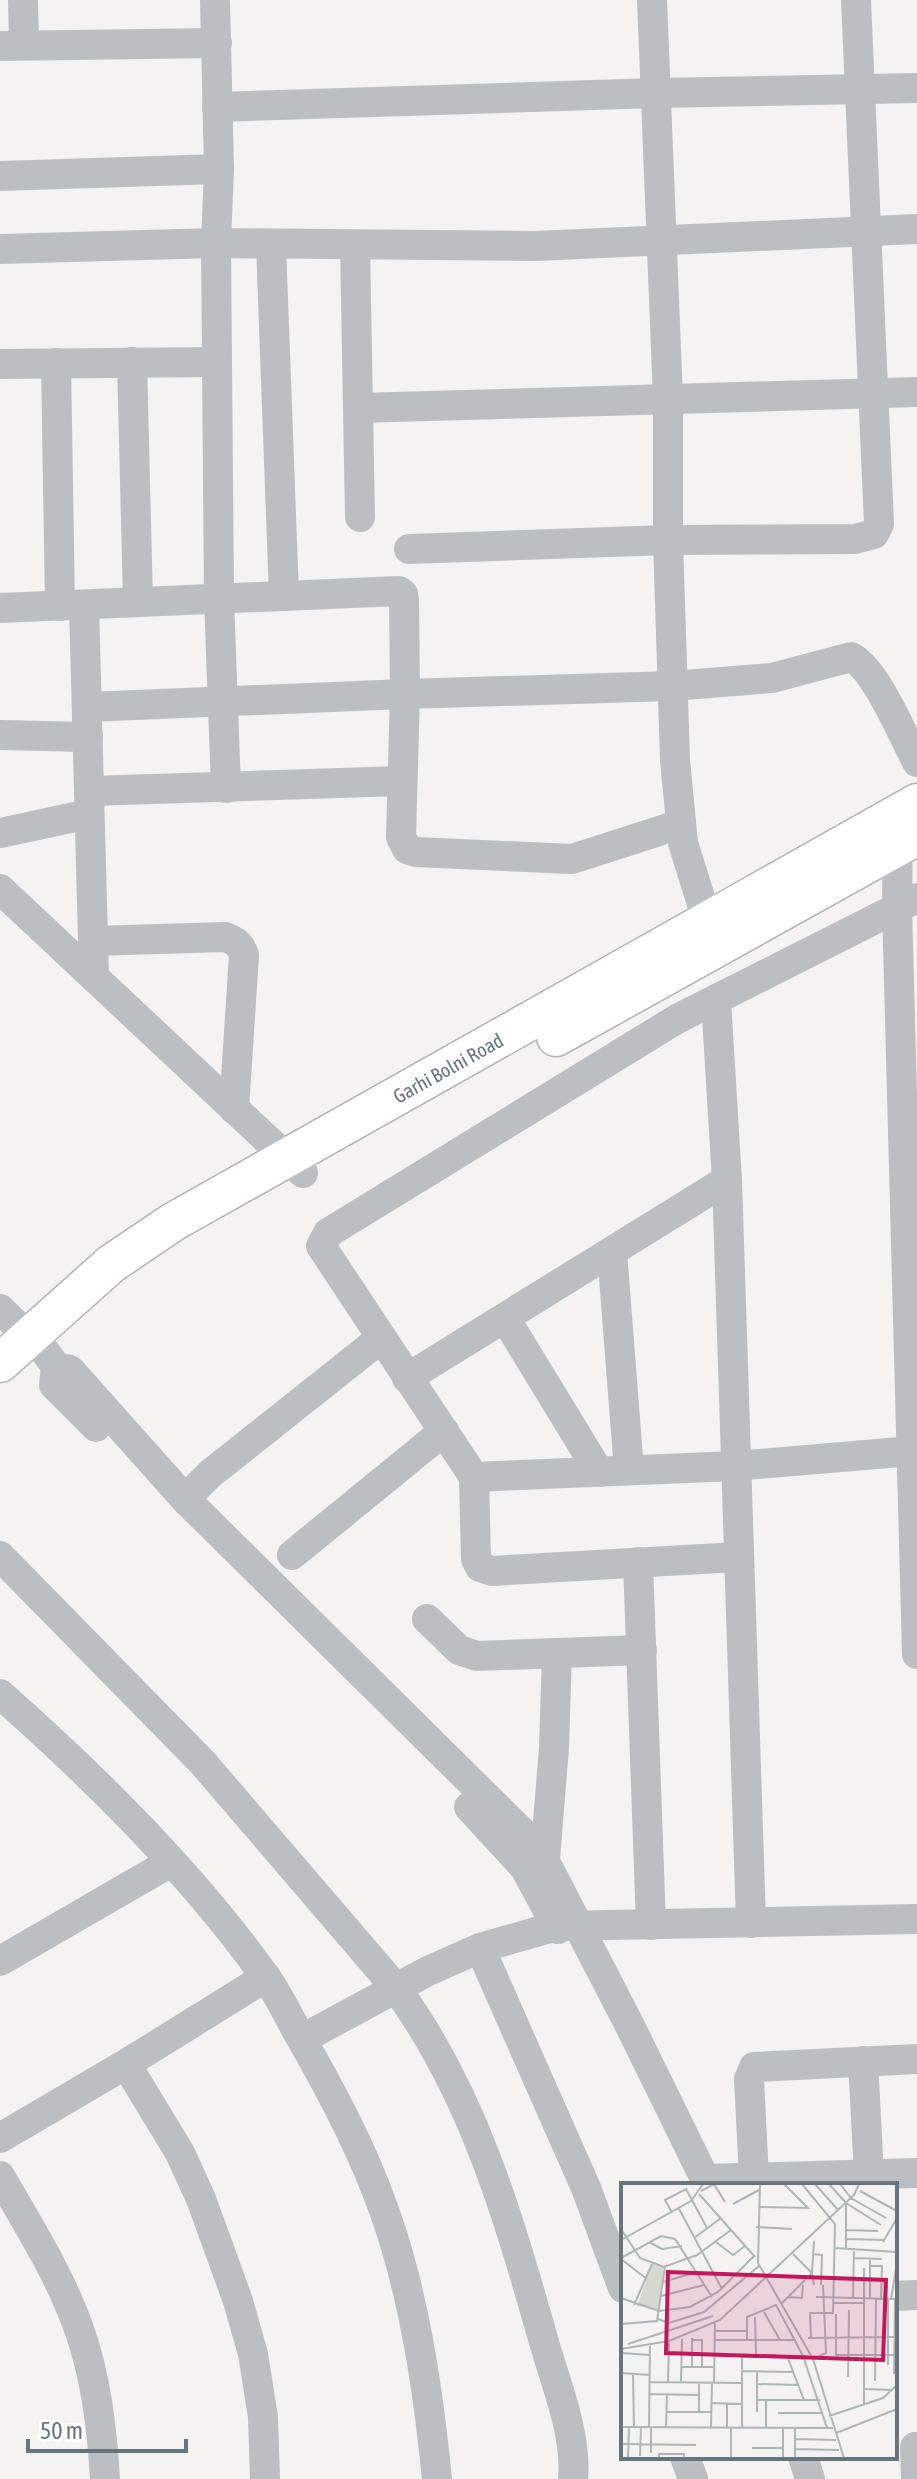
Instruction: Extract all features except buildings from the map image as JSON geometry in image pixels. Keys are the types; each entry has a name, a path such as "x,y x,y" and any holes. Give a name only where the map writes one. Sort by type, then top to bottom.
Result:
{"main road":[{"name":"Garhi Bolni Road","path":"0,1391 44,1353 111,1264 137,1245 296,1165 439,1074 711,935 907,825"},
{"name":"Garhi Bolni Road","path":"0,1363 44,1353"}],"street":[{"path":"23,0 12,46 217,43"},
{"path":"215,0 219,169 216,243 219,599 226,788"},
{"path":"652,0 668,399 668,540 675,760 683,843 711,935"},
{"path":"409,549 668,540 855,539 874,534 879,524 856,0"},
{"path":"217,107 917,88"},
{"path":"0,176 219,169"},
{"path":"0,249 216,243 535,246 917,229"},
{"path":"271,245 284,596"},
{"path":"355,245 360,517"},
{"path":"132,362 138,602"},
{"path":"0,364 217,362"},
{"path":"56,363 72,605 87,707 94,977"},
{"path":"358,408 917,392"},
{"path":"0,608 394,590 403,594 405,694 401,837 407,849 416,852 572,859 681,824"},
{"path":"87,707 672,686 772,678 851,657 861,662 872,676 917,762"},
{"path":"0,735 88,737"},
{"path":"0,833 89,803 226,788 402,781"},
{"path":"907,825 912,1451 917,1654"},
{"path":"0,889 296,1165"},
{"path":"737,1557 485,1570 480,1567 476,1559 474,1477 321,1246 328,1233 677,1019 907,903"},
{"path":"93,941 225,937 241,946 244,955 234,1109"},
{"path":"716,1000 727,1180 751,1923"},
{"path":"407,1378 727,1180"},
{"path":"612,1252 614,1471"},
{"path":"0,1309 44,1353 70,1370 185,1499 523,1833 545,1859 567,1926"},
{"path":"505,1318 614,1471"},
{"path":"185,1499 210,1474 380,1339"},
{"path":"44,1353 54,1385 504,1843 525,1868 567,1926 700,2183 754,2178 917,2173"},
{"path":"292,1555 444,1431"},
{"path":"474,1477 735,1466 912,1451"},
{"path":"0,1556 203,1763 418,2017 476,2128 503,2203 562,2405 573,2452 573,2479"},
{"path":"638,1562 651,1925"},
{"path":"427,1619 467,1654 642,1650"},
{"path":"545,1859 554,1748 557,1653"},
{"path":"0,1694 77,1765 171,1862 266,1977 324,2078 386,2215 417,2330 437,2479"},
{"path":"0,1961 171,1862"},
{"path":"302,2039 396,1988 480,1948 567,1926 917,1919"},
{"path":"480,1948 586,2188 621,2283"},
{"path":"0,2138 266,1977"},
{"path":"754,2178 749,2079 754,2067 917,2059"},
{"path":"863,2061 869,2175"},
{"path":"126,2064 180,2153 201,2199 238,2301 253,2354 263,2417 265,2479"},
{"path":"0,2176 39,2244 78,2327 97,2400 105,2479"},
{"path":"897,2296 917,2295"},
{"path":"909,2447 916,2479"},
{"path":"686,2459 693,2479"},
{"path":"789,2459 794,2479"},
{"path":"804,2459 810,2479"}]}
